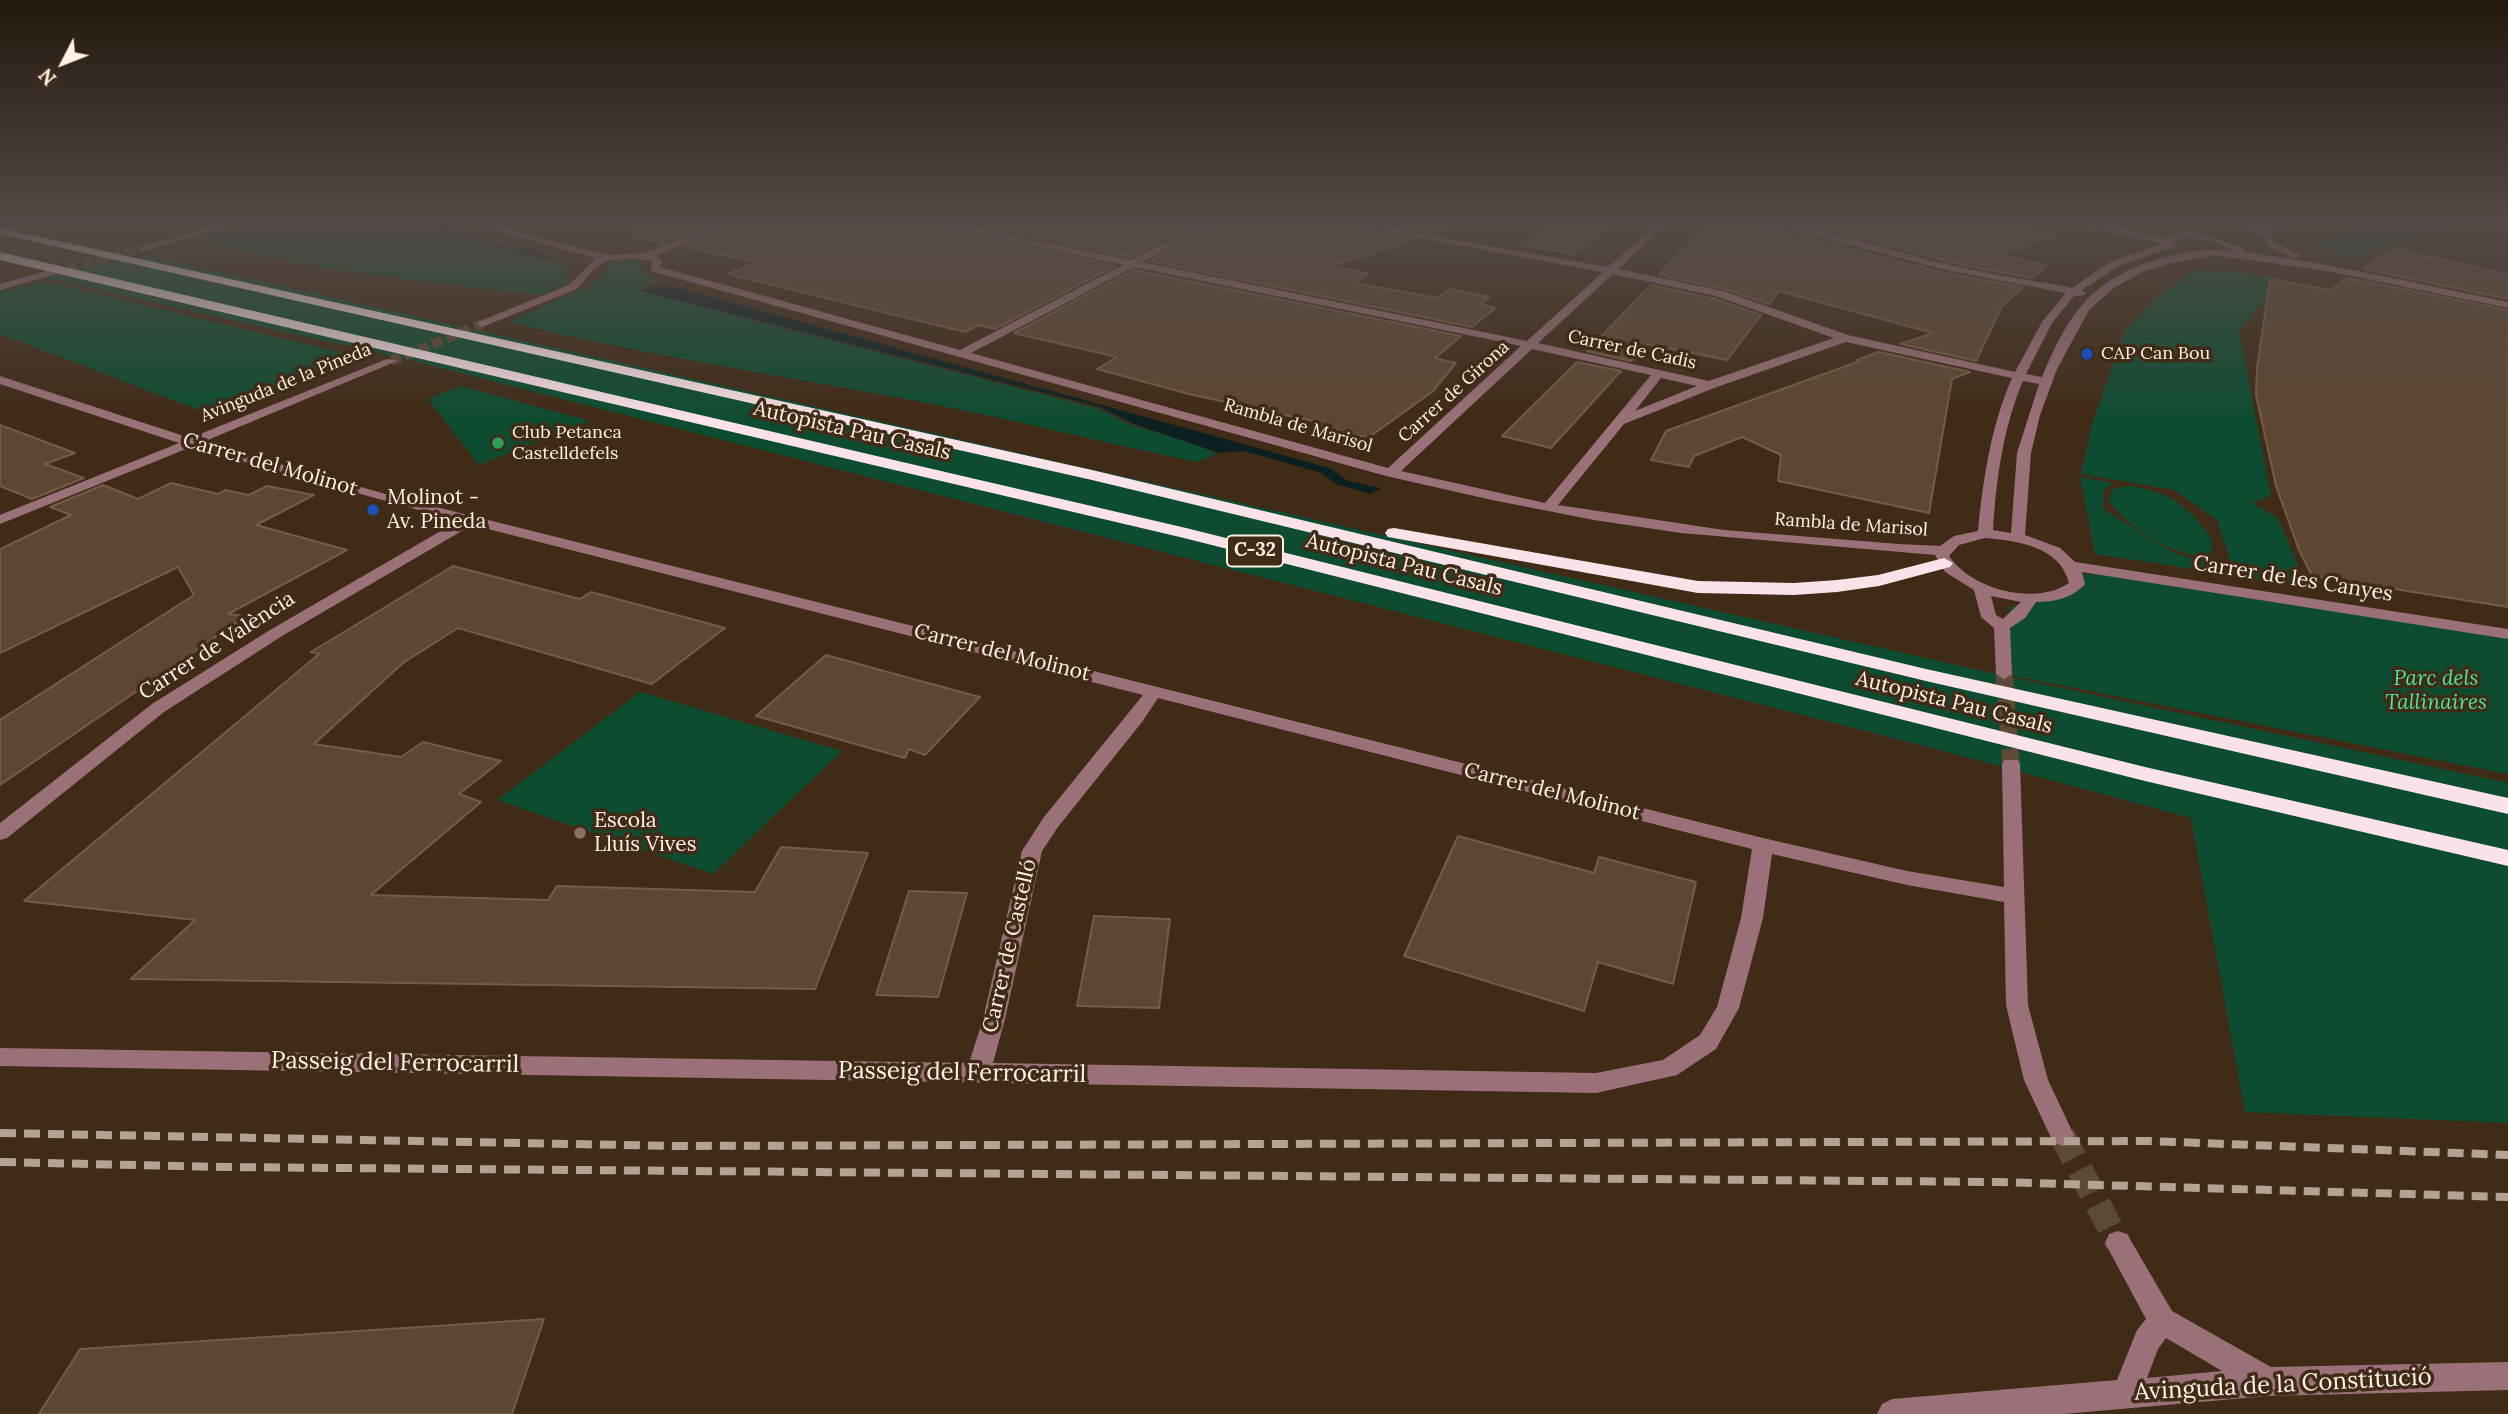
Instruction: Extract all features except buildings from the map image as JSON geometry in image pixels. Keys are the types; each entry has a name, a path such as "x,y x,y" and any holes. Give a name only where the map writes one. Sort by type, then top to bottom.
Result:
{"highway":[{"name":"Autopista Pau Casals","path":"137,288 1186,533 2118,767 2508,858"},
{"name":"Autopista Pau Casals","path":"252,288 946,442 1940,678 2508,806"},
{"path":"946,442 1407,536 1698,587 1771,589 1837,586 1879,580 1944,557"}],"street":[{"path":"482,324 570,288"},
{"name":"Rambla de Marisol","path":"725,288 1391,473 1596,516 1787,541 1944,557"},
{"path":"963,353 1086,288"},
{"name":"Carrer de Cadis","path":"1249,288 1710,385"},
{"name":"Carrer de Girona","path":"1391,473 1594,288"},
{"path":"1695,288 1720,293 1845,338 2046,382"},
{"path":"2053,288 2096,296"},
{"path":"1985,534 1993,459 2000,426 2019,377 2051,318 2079,288"},
{"path":"2018,538 2024,453 2046,382 2085,309 2096,296 2109,288"},
{"path":"2426,288 2508,305"},
{"path":"1620,421 1710,385 1845,338"},
{"name":"Avinguda de la Pineda","path":"0,520 391,361"},
{"path":"1549,507 1658,374"},
{"name":"Carrer del Molinot","path":"0,380 188,442 391,500 1763,845 1907,878 2012,895"},
{"name":"Carrer de València","path":"0,833 158,708 276,633 472,519"},
{"path":"1985,534 2018,538 2053,551 2072,566 2077,574 2077,584 2071,590 2048,598 2000,594 1959,576 1944,557 1955,540 1985,534"},
{"name":"Carrer de les Canyes","path":"2072,566 2508,634"},
{"path":"1981,587 1989,617 2002,626"},
{"path":"2002,626 2021,614 2031,598"},
{"path":"2002,626 2004,674"},
{"name":"Carrer de Castelló","path":"978,1073 994,1019 1032,851 1051,822 1136,718 1154,691"},
{"path":"2011,764 2012,895 2017,1005 2036,1080 2062,1135"},
{"name":"Passeig del Ferrocarril","path":"0,1057 1596,1083 1669,1068 1708,1042 1728,1008 1752,918 1763,845"},
{"path":"2118,1243 2162,1321 2268,1382"},
{"path":"2127,1392 2147,1340 2162,1321"},
{"name":"Avinguda de la Constitució","path":"1892,1414 2268,1382 2508,1376"}],"green space":[{"path":"16,288 73,288 368,359 220,418 0,334 0,292"},
{"path":"89,288 291,288 2005,676 2508,783 2508,1123 2245,1112 2191,818 1936,749 401,358"},
{"path":"478,288 557,288 542,295"},
{"path":"585,288 644,288 639,291 1099,409 1134,426 1198,445 1217,454 1197,462 965,411 667,356 509,322"},
{"path":"2170,288 2283,288 2256,310 2239,331 2271,496 2252,503 2278,518 2306,585 2235,576 2217,520 2174,490 2081,474 2091,427 2125,331 2156,298"},
{"name":"Club Petanca Castelldefels","path":"461,386 590,421 479,465 428,399"},
{"path":"2080,477 2113,483 2104,490 2103,509 2176,554 2213,563 2213,572 2095,554"},
{"path":"2129,486 2167,496 2186,509 2212,539 2211,555 2184,553 2169,547 2154,540 2127,520 2108,500 2113,489"},
{"name":"Parc dels Tallinaires","path":"2077,574 2126,575 2508,633 2508,774 2004,674 2009,607 2062,595"},
{"path":"640,692 842,751 713,874 497,800"}],"water":[{"path":"648,288 679,288 1330,468 1348,481 1381,488 1370,494 1336,484 1322,473 1243,451 1219,453 1134,424 1100,407 640,291"}],"tunnel":[{"path":"391,361 482,324"},
{"path":"2004,674 2011,764"},
{"path":"2062,1135 2118,1243"}],"railway":[{"path":"0,1133 675,1146 2149,1141 2508,1155"},
{"path":"0,1162 223,1167 1996,1182 2508,1197"}],"place":[{"name":"CAP Can Bou","path":"2087,354"},
{"name":"Club Petanca Castelldefels","path":"498,443"},
{"name":"Molinot - Av. Pineda","path":"373,510"},
{"name":"Escola Lluís Vives","path":"580,833"}]}
